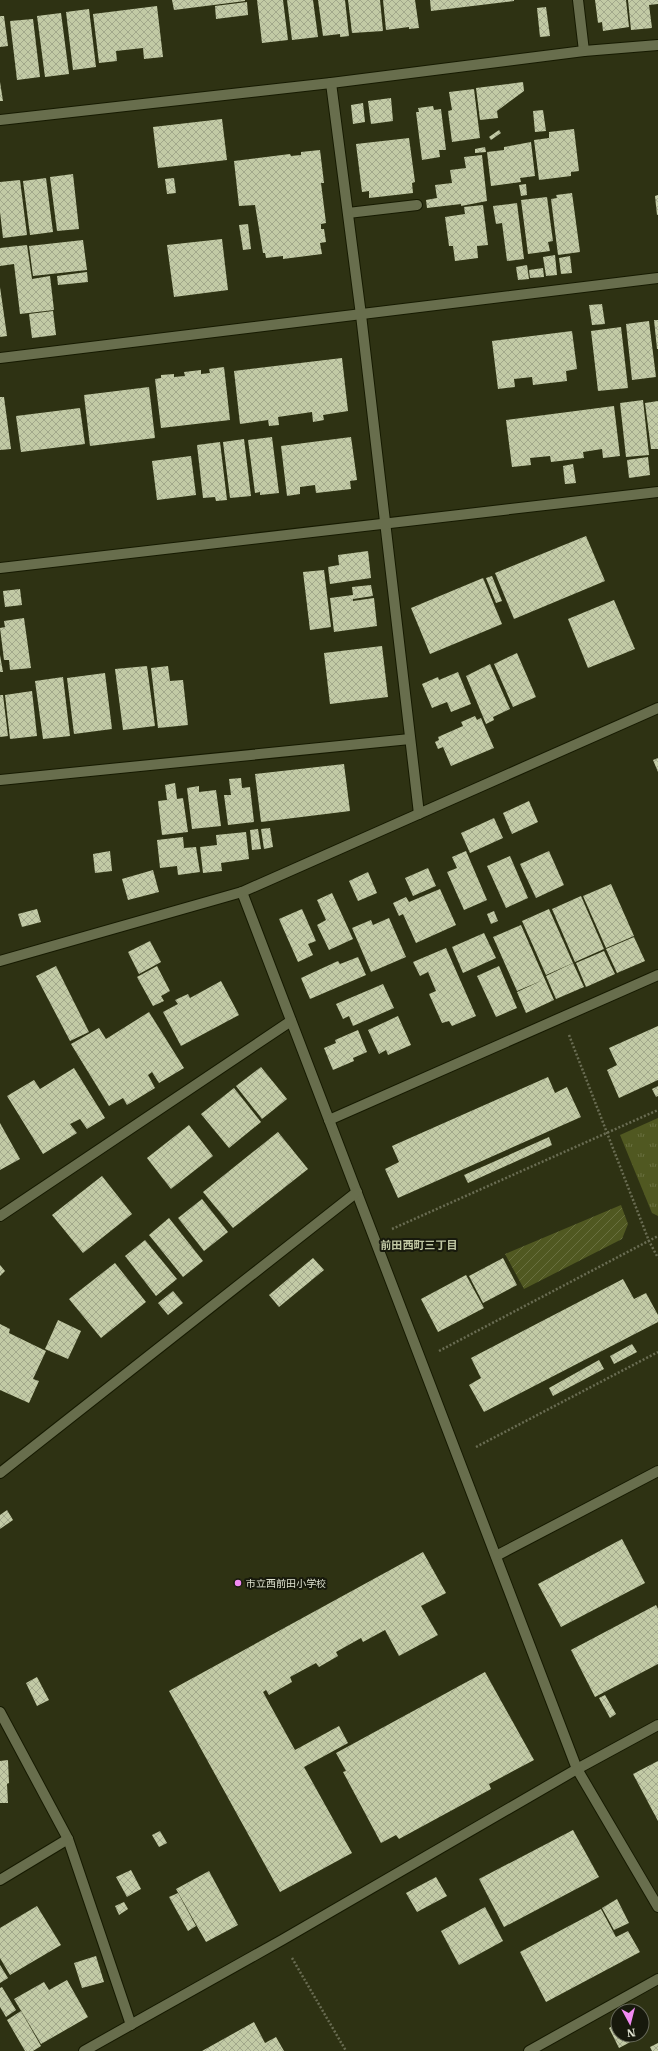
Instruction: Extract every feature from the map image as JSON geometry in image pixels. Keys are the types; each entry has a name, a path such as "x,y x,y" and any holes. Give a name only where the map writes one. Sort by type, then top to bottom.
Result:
{"street":[{"path":"578,0 584,51"},
{"path":"0,120 331,83 584,51 658,45"},
{"path":"331,83 361,315 419,814"},
{"path":"348,213 417,205"},
{"path":"0,358 658,278"},
{"path":"0,568 658,492"},
{"path":"0,960 242,892 658,708"},
{"path":"0,780 410,739"},
{"path":"242,892 577,1769 658,1907"},
{"path":"329,1120 658,975"},
{"path":"0,1216 291,1021"},
{"path":"0,1473 357,1192"},
{"path":"496,1556 658,1471"},
{"path":"0,1712 68,1839 131,2025"},
{"path":"84,2051 282,1940 577,1769 658,1726"},
{"path":"0,1880 68,1839"},
{"path":"529,2051 658,1979"}],"path":[{"path":"562,1017 649,1241 658,1258"},
{"path":"374,1237 658,1110"},
{"path":"421,1361 658,1236"},
{"path":"458,1457 658,1352"},
{"path":"282,1940 346,2051"}],"green space":[{"path":"658,1118 658,1216 652,1213 620,1135"},
{"path":"621,1205 628,1224 622,1239 524,1289 505,1254"}],"building":[{"path":"172,0 245,0 245,1 174,10"},
{"path":"257,0 283,0 288,40 262,43"},
{"path":"287,0 313,0 318,37 292,40"},
{"path":"318,0 345,0 349,36 340,37 340,34 323,36"},
{"path":"348,0 380,0 383,31 352,33"},
{"path":"383,0 415,0 419,28 409,29 409,27 386,30"},
{"path":"430,0 514,0 514,1 431,11"},
{"path":"595,0 626,0 629,27 603,31 602,22 598,23"},
{"path":"628,0 658,0 658,4 649,5 652,28 631,30"},
{"path":"247,2 248,15 216,19 215,6"},
{"path":"157,6 163,57 144,59 143,48 116,51 117,61 99,63 93,14"},
{"path":"546,7 550,36 540,37 537,8"},
{"path":"89,9 96,67 73,70 66,12"},
{"path":"61,13 69,74 45,77 37,16"},
{"path":"0,16 4,16 8,46 0,47"},
{"path":"33,19 40,77 17,80 10,21"},
{"path":"0,82 3,101 0,101"},
{"path":"523,82 524,91 497,111 498,118 480,120 476,88"},
{"path":"474,89 480,138 452,142 448,111 452,110 449,92"},
{"path":"391,98 393,121 371,124 368,101"},
{"path":"363,103 365,122 353,124 351,105"},
{"path":"433,106 434,110 441,109 446,150 439,150 440,157 422,160 416,112 419,112 418,108"},
{"path":"543,110 546,131 535,132 533,111"},
{"path":"222,119 227,160 158,168 153,127"},
{"path":"574,129 579,171 571,172 571,176 539,180 534,140 549,138 549,132"},
{"path":"499,130 501,133 491,140 489,137"},
{"path":"409,138 415,182 412,183 413,193 369,198 369,191 362,192 356,144"},
{"path":"531,142 535,176 520,178 521,182 491,186 487,152 504,150 504,147"},
{"path":"485,147 486,152 475,153 475,149"},
{"path":"320,150 324,183 321,183 326,223 321,224 321,229 324,229 326,242 320,243 322,254 283,259 283,256 266,258 265,253 263,253 255,205 239,206 234,161 290,154 291,156 301,155 301,152"},
{"path":"482,155 487,201 461,206 461,204 427,208 426,200 437,198 435,185 452,183 450,170 466,168 464,157"},
{"path":"73,174 79,229 57,231 50,177"},
{"path":"46,178 53,232 30,235 23,181"},
{"path":"174,178 176,193 167,194 165,179"},
{"path":"20,180 27,235 3,238 0,212 0,182"},
{"path":"526,184 527,195 521,196 519,185"},
{"path":"572,193 580,252 558,255 551,199 557,198 556,195"},
{"path":"658,195 658,215 657,215 655,196"},
{"path":"547,197 553,241 548,242 550,251 528,254 521,200"},
{"path":"517,203 524,259 507,261 502,223 496,224 493,206"},
{"path":"483,205 488,245 477,246 478,258 455,261 453,246 449,246 445,217 465,214 464,207"},
{"path":"248,224 251,249 243,250 239,225"},
{"path":"222,239 228,290 174,297 167,245"},
{"path":"83,240 87,270 33,276 29,246"},
{"path":"27,245 32,279 50,276 54,310 20,314 14,264 0,266 0,248"},
{"path":"555,255 557,275 546,276 543,257"},
{"path":"570,256 572,273 561,274 559,258"},
{"path":"527,265 529,279 518,280 516,267"},
{"path":"543,268 544,277 530,278 529,270"},
{"path":"87,272 88,282 58,285 57,276"},
{"path":"0,287 7,336 0,337"},
{"path":"602,304 605,324 592,325 589,305"},
{"path":"53,311 56,335 32,338 29,314"},
{"path":"654,320 658,320 658,349 657,349"},
{"path":"649,321 656,377 632,380 626,324"},
{"path":"621,327 628,388 598,391 591,331"},
{"path":"572,331 577,369 566,371 567,381 533,385 532,377 514,379 515,387 498,389 492,341"},
{"path":"342,358 348,411 323,415 324,420 313,422 312,412 278,417 279,425 269,426 268,420 240,424 234,371"},
{"path":"224,367 230,420 161,428 155,379 161,378 161,375 174,374 174,377 185,376 184,372 201,370 201,374 210,373 209,369"},
{"path":"149,387 155,438 90,446 84,395"},
{"path":"0,397 4,397 11,449 0,450"},
{"path":"643,400 649,455 626,457 620,403"},
{"path":"658,401 658,449 651,449 645,403"},
{"path":"614,406 620,456 603,458 602,449 583,452 584,458 551,462 550,456 530,458 531,465 512,467 506,420"},
{"path":"80,408 85,444 21,452 16,416"},
{"path":"272,437 279,493 260,495 260,492 255,493 248,440"},
{"path":"351,437 357,480 350,481 351,489 316,493 315,485 300,487 300,494 287,496 281,446"},
{"path":"244,439 251,496 230,498 223,442"},
{"path":"220,442 227,500 216,501 215,497 203,498 197,445"},
{"path":"191,456 196,495 157,500 152,461"},
{"path":"648,457 650,475 629,478 627,460"},
{"path":"573,464 576,483 565,484 563,466"},
{"path":"586,536 605,581 514,619 495,573"},
{"path":"368,551 371,578 330,584 328,567 339,565 338,555"},
{"path":"324,570 331,627 310,630 303,572"},
{"path":"492,576 502,601 496,603 486,578"},
{"path":"483,578 502,624 430,654 411,608"},
{"path":"371,585 373,596 353,599 353,601 374,598 377,626 334,632 330,598 353,595 352,587"},
{"path":"20,589 22,605 5,607 3,591"},
{"path":"614,600 635,649 588,668 568,619"},
{"path":"24,618 31,668 10,670 9,660 4,660 0,628 5,627 4,621"},
{"path":"382,646 388,697 330,704 324,653"},
{"path":"517,653 536,697 513,707 494,664"},
{"path":"0,655 3,672 0,672"},
{"path":"490,664 510,709 493,717 494,720 486,724 466,676"},
{"path":"147,666 155,726 123,730 115,669"},
{"path":"168,666 170,681 183,680 188,725 158,728 151,668"},
{"path":"458,672 471,704 451,712 447,702 432,708 422,684 438,677 439,680"},
{"path":"105,673 112,729 74,734 67,678"},
{"path":"63,677 70,736 43,739 35,681"},
{"path":"32,691 37,736 10,739 5,695"},
{"path":"0,695 3,695 8,736 0,737"},
{"path":"475,716 477,720 481,718 494,748 451,766 443,747 438,749 435,742 439,740 438,737 463,726 461,722"},
{"path":"658,758 658,772 653,760"},
{"path":"344,764 350,811 261,822 255,774"},
{"path":"241,778 242,788 250,787 254,822 228,825 224,795 231,795 229,779"},
{"path":"175,783 177,799 183,798 188,832 162,835 158,801 167,800 165,785"},
{"path":"199,786 199,792 216,790 221,826 192,829 187,788"},
{"path":"529,801 538,822 512,834 503,813"},
{"path":"494,818 503,838 470,853 461,833"},
{"path":"270,828 273,847 264,849 261,829"},
{"path":"258,829 261,849 252,850 250,830"},
{"path":"246,832 249,859 221,863 222,871 203,873 200,847 217,845 216,835"},
{"path":"183,837 184,848 196,847 200,872 178,875 177,866 160,868 157,840"},
{"path":"110,851 112,871 95,873 93,854"},
{"path":"466,851 487,900 464,910 447,872 457,868 452,857"},
{"path":"549,851 564,885 536,898 520,864"},
{"path":"510,856 528,898 506,908 487,866"},
{"path":"428,868 436,886 413,896 405,878"},
{"path":"153,870 159,892 128,900 122,879"},
{"path":"368,872 377,893 358,901 349,881"},
{"path":"611,884 634,936 606,948 583,896"},
{"path":"440,889 456,925 416,943 403,914 399,916 393,903 406,897 409,902"},
{"path":"332,893 353,939 329,950 317,925 326,920 317,900"},
{"path":"581,896 604,949 575,962 552,909"},
{"path":"37,909 41,922 22,927 18,914"},
{"path":"302,909 316,941 308,944 313,955 298,962 279,919"},
{"path":"549,909 573,963 546,975 522,921"},
{"path":"494,911 498,921 491,924 487,914"},
{"path":"389,918 406,957 371,972 352,928 371,920 373,925"},
{"path":"521,925 554,1000 526,1013 517,992 543,980 517,991 493,937"},
{"path":"484,933 496,958 463,973 452,947"},
{"path":"634,937 645,961 617,973 606,949"},
{"path":"150,941 161,962 139,974 128,952"},
{"path":"446,948 476,1016 452,1026 449,1021 442,1023 429,994 436,991 428,972 420,976 413,962"},
{"path":"604,951 615,974 586,987 576,963"},
{"path":"358,957 366,975 310,999 301,978 338,961 340,964"},
{"path":"573,963 584,987 556,999 546,976"},
{"path":"56,966 89,1032 70,1041 36,976"},
{"path":"157,966 170,991 161,996 164,1001 153,1006 137,977"},
{"path":"499,966 517,1008 496,1017 477,976"},
{"path":"221,981 239,1015 181,1046 163,1012 178,1004 175,1000 188,994 190,998"},
{"path":"383,984 394,1008 353,1026 349,1016 343,1019 336,1004"},
{"path":"149,1012 184,1068 159,1083 152,1072 148,1075 155,1088 127,1105 123,1098 109,1106 71,1044 99,1028 106,1039"},
{"path":"398,1016 411,1045 388,1055 386,1050 379,1054 368,1030"},
{"path":"658,1026 658,1080 619,1098 607,1070 617,1065 609,1048"},
{"path":"358,1030 367,1052 353,1058 354,1061 333,1070 324,1048 336,1043 335,1040"},
{"path":"261,1067 287,1099 262,1119 236,1086"},
{"path":"74,1068 105,1118 87,1129 80,1119 70,1124 77,1133 43,1154 7,1096 34,1080 40,1089"},
{"path":"548,1077 555,1093 567,1087 581,1117 398,1198 385,1169 399,1162 392,1146"},
{"path":"658,1086 658,1096 656,1097 652,1089"},
{"path":"234,1088 261,1122 229,1148 201,1114"},
{"path":"0,1123 20,1159 0,1170"},
{"path":"189,1125 213,1156 171,1189 147,1158"},
{"path":"278,1132 308,1169 233,1228 203,1192"},
{"path":"549,1137 552,1145 468,1183 464,1175"},
{"path":"102,1176 132,1214 83,1253 52,1215"},
{"path":"202,1199 228,1232 204,1251 178,1218"},
{"path":"169,1218 203,1261 183,1277 149,1235"},
{"path":"145,1240 177,1279 156,1296 125,1256"},
{"path":"313,1258 324,1270 279,1307 269,1295"},
{"path":"503,1258 517,1285 483,1303 469,1276"},
{"path":"115,1263 146,1302 101,1338 69,1299"},
{"path":"0,1265 5,1271 0,1276"},
{"path":"466,1275 484,1308 438,1332 421,1299"},
{"path":"623,1279 634,1299 646,1293 658,1315 658,1322 484,1412 469,1385 481,1378 471,1358"},
{"path":"173,1291 183,1303 168,1315 158,1303"},
{"path":"58,1320 81,1331 68,1359 45,1349"},
{"path":"0,1324 10,1329 9,1333 46,1351 33,1379 39,1381 29,1403 0,1390"},
{"path":"632,1344 637,1352 614,1364 610,1356"},
{"path":"599,1360 604,1369 553,1396 549,1388"},
{"path":"7,1510 13,1520 0,1529 0,1515"},
{"path":"622,1539 645,1583 561,1627 538,1584"},
{"path":"423,1552 446,1593 421,1606 438,1635 399,1656 385,1630 363,1642 361,1638 336,1652 338,1656 319,1667 316,1663 290,1677 292,1682 269,1695 266,1690 263,1692 295,1750 339,1726 348,1743 304,1767 352,1853 280,1892 169,1691"},
{"path":"656,1605 658,1609 658,1664 595,1697 571,1650"},
{"path":"485,1672 534,1760 489,1784 491,1789 399,1839 396,1835 381,1843 343,1772 346,1771 336,1753"},
{"path":"37,1677 49,1700 37,1706 26,1683"},
{"path":"605,1695 616,1714 610,1718 599,1698"},
{"path":"8,1760 8,1803 0,1803 0,1761"},
{"path":"658,1761 658,1821 633,1774"},
{"path":"573,1830 599,1877 504,1927 479,1879"},
{"path":"160,1831 167,1843 159,1847 152,1835"},
{"path":"131,1870 141,1889 127,1897 116,1877"},
{"path":"209,1871 238,1925 206,1942 176,1889"},
{"path":"436,1877 447,1896 417,1912 406,1893"},
{"path":"178,1893 196,1926 188,1931 169,1897"},
{"path":"617,1899 629,1923 614,1930 602,1908"},
{"path":"124,1902 128,1909 119,1915 115,1906"},
{"path":"37,1906 61,1945 10,1975 0,1958 0,1928"},
{"path":"485,1907 503,1941 459,1965 441,1931"},
{"path":"601,1909 616,1937 628,1931 640,1952 546,2002 520,1952"},
{"path":"96,1956 104,1982 82,1988 74,1963"},
{"path":"0,1965 8,1978 0,1983"},
{"path":"67,1980 88,2017 41,2044 14,1999 44,1982 49,1990"},
{"path":"2,1987 16,2010 6,2017 0,2007 0,1988"},
{"path":"21,2011 41,2046 33,2051 25,2051 7,2020"},
{"path":"254,2022 265,2043 276,2037 284,2051 202,2051"},
{"path":"616,2043 629,2043 619,2048"},
{"path":"658,2043 658,2051 652,2051 650,2047"}],"place":[{"name":"市立西前田小学校","path":"238,1583"}],"district":[{"name":"前田西町三丁目","path":"419,1245"}]}
